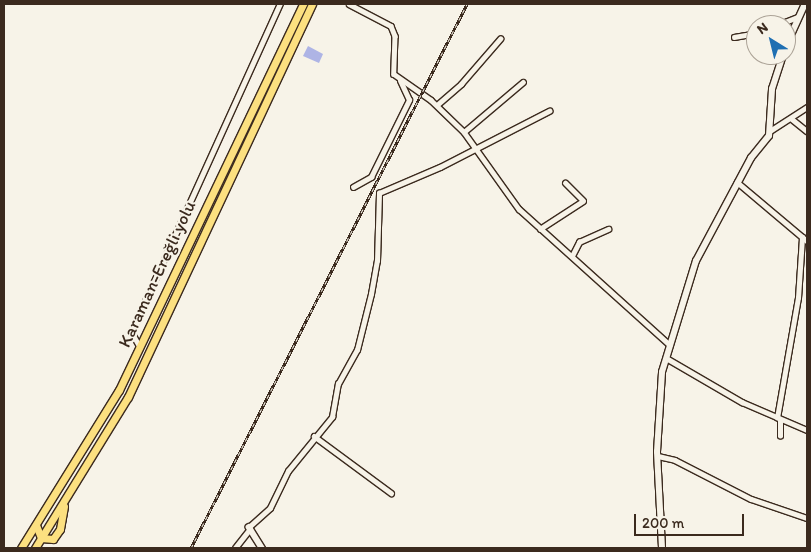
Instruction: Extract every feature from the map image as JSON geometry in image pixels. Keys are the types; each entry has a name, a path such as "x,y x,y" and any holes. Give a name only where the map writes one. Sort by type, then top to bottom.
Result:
{"highway":[{"name":"Karaman-Ereğli yolu","path":"21,548 97,430 303,4"},
{"name":"Karaman-Ereğli yolu","path":"35,548 64,504 128,396 312,4"},
{"path":"36,525 41,538 49,541 58,535 64,504"}],"street":[{"path":"139,346 131,332 280,4"},
{"path":"349,4 391,26 395,36 392,63 409,100 371,177 353,187"},
{"path":"796,22 805,4"},
{"path":"734,36 746,34"},
{"path":"436,105 462,84 500,40"},
{"path":"662,548 658,407 662,372 668,359 670,345 696,261 737,182 770,131 772,89 780,65"},
{"path":"400,81 436,105 464,132 478,148 519,209 670,345"},
{"path":"464,132 523,82"},
{"path":"770,131 792,120 807,107"},
{"path":"235,548 250,528 270,508 288,471 314,436 332,416 338,384 363,333 377,261 379,193 478,148 549,111"},
{"path":"792,120 807,131"},
{"path":"737,182 807,240"},
{"path":"540,229 583,201 565,183"},
{"path":"572,256 579,242 608,229"},
{"path":"780,436 779,419 798,298 802,237"},
{"path":"668,359 779,419 807,430"},
{"path":"314,436 391,493"},
{"path":"658,456 675,460 751,499 807,518"},
{"path":"250,528 262,548"}],"building":[{"path":"308,46 323,54 319,63 303,56"}],"railway":[{"path":"191,548 467,4"}]}
